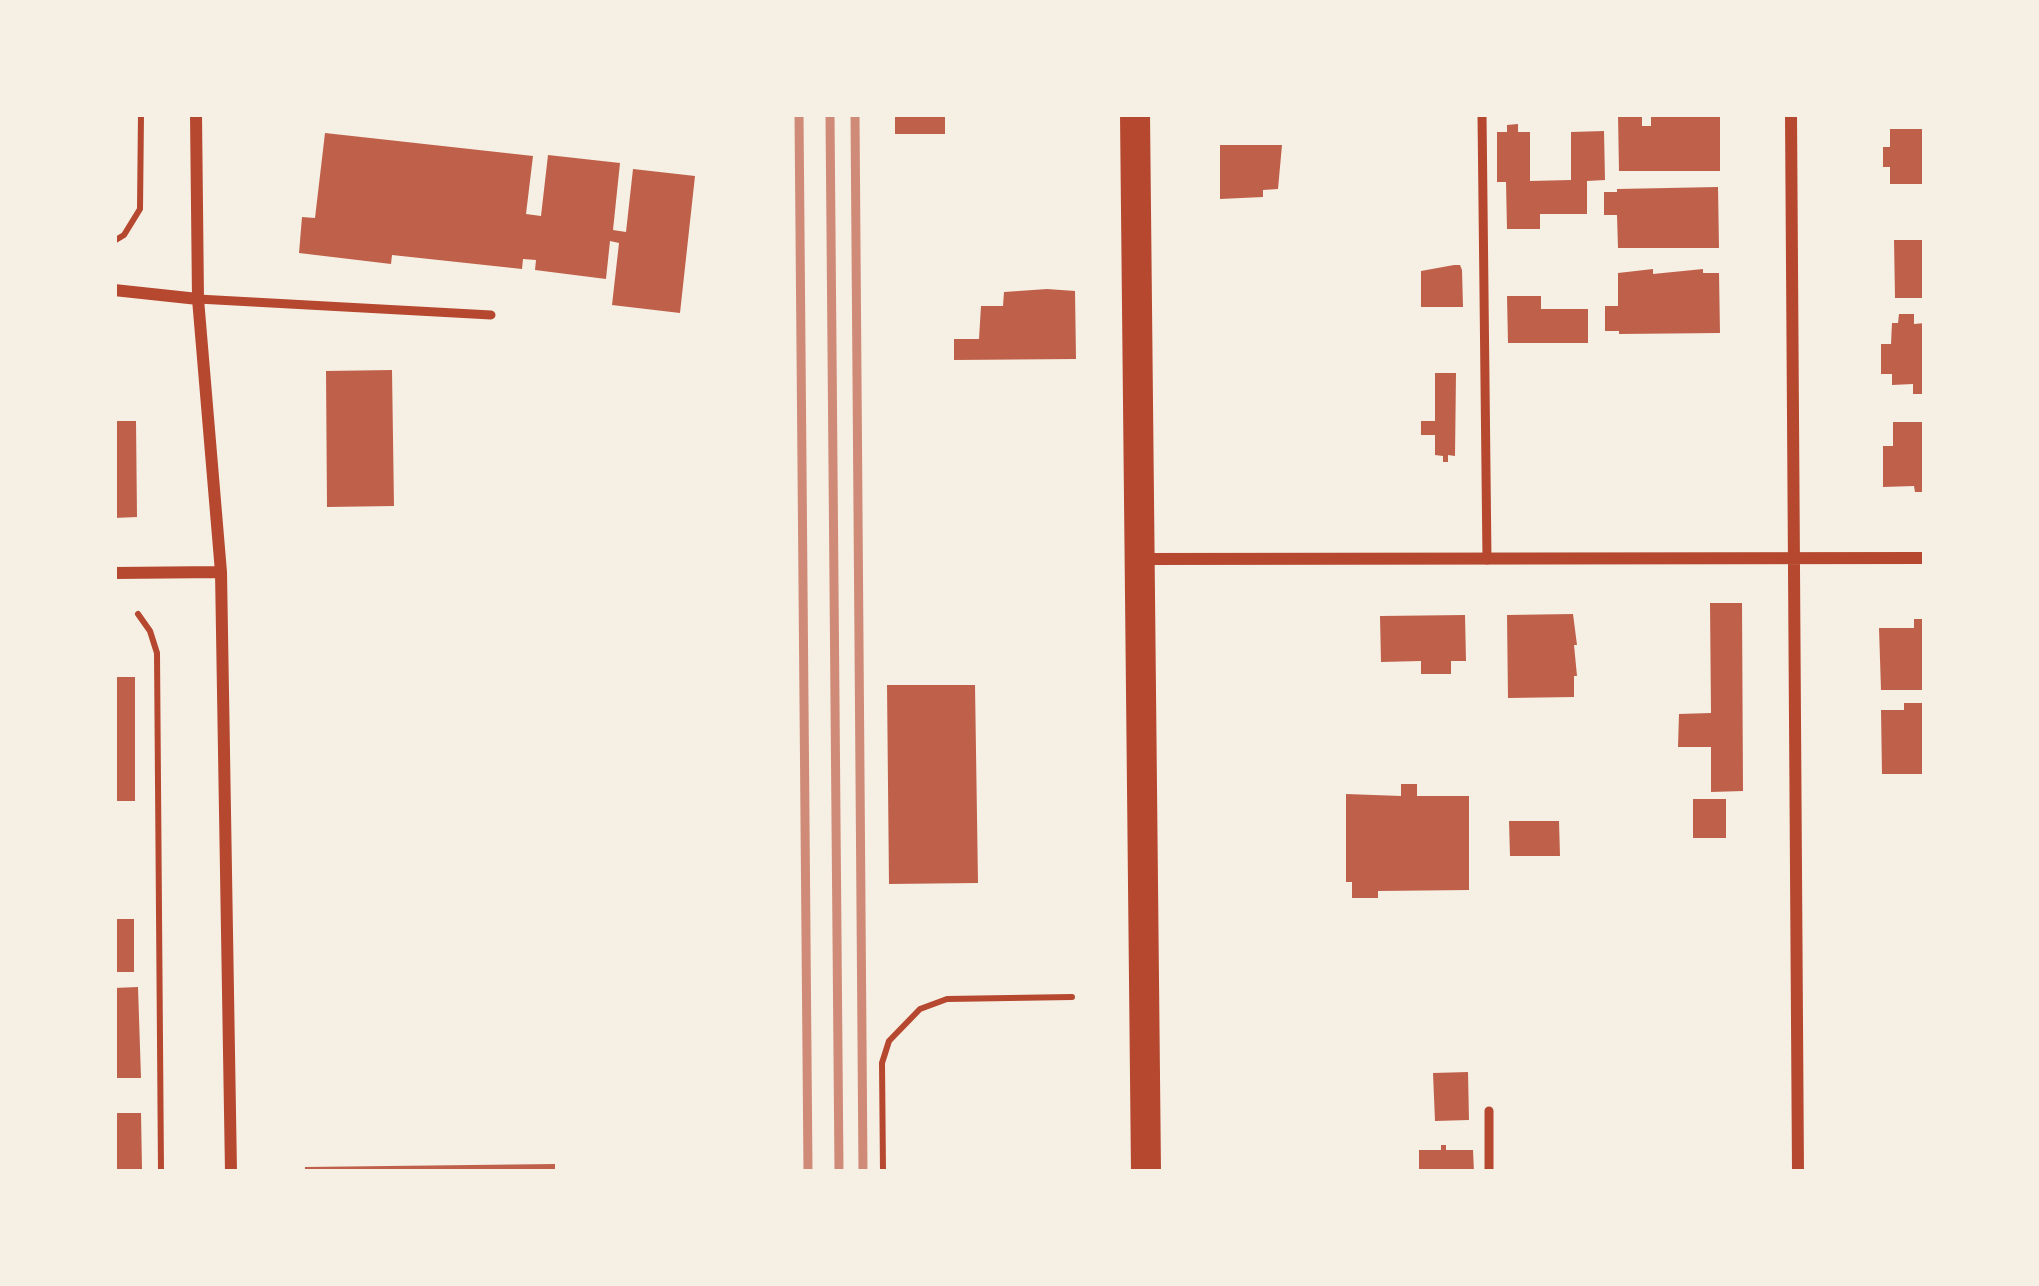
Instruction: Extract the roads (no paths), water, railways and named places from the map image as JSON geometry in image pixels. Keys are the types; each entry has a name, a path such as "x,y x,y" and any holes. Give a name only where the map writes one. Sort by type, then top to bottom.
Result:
{"main road":[{"path":"1135,114 1146,1172"}],"street":[{"path":"196,114 199,299 221,572 231,1172"},
{"path":"1791,114 1798,1172"},
{"path":"114,290 199,299"},
{"path":"1142,559 1925,558"},
{"path":"114,573 221,572"}],"lane":[{"path":"1482,114 1487,560"},
{"path":"199,299 491,314"},
{"path":"1489,1111 1489,1172"}],"railway":[{"path":"799,114 808,1172"},
{"path":"830,114 839,1172"},
{"path":"855,114 863,1172"}]}
